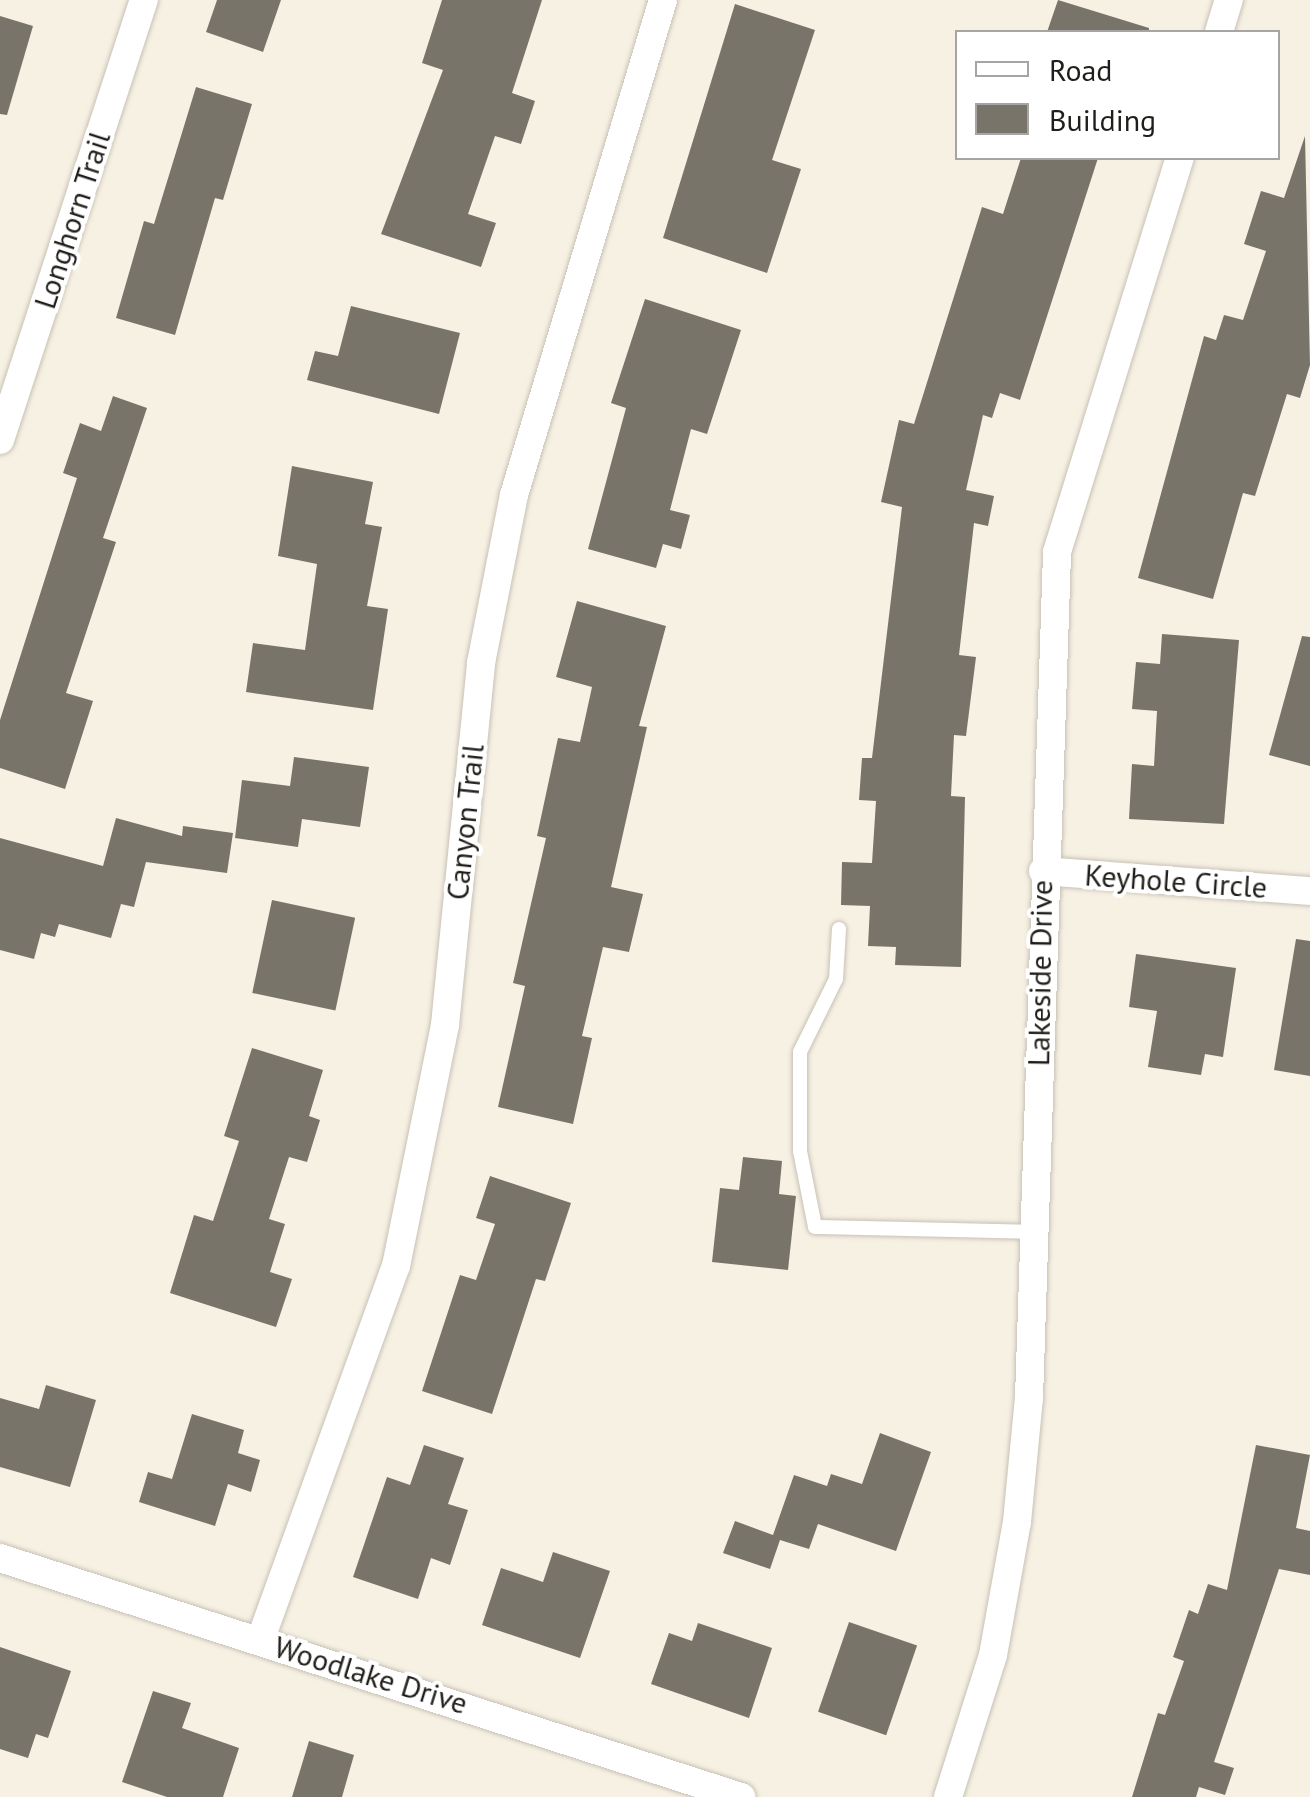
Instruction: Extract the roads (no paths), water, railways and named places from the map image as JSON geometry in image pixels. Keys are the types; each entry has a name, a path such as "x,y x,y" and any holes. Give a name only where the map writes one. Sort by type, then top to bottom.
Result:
{"street":[{"name":"Longhorn Trail","path":"0,440 144,0"},
{"name":"Canyon Trail","path":"260,1641 396,1266 445,1025 481,664 514,495 664,0"},
{"path":"1220,30 1229,0"},
{"name":"Lakeside Drive","path":"948,1797 993,1655 1017,1522 1030,1398 1042,871 1057,552 1179,160"},
{"name":"Keyhole Circle","path":"1042,871 1310,891"},
{"name":"Woodlake Drive","path":"0,1558 740,1797"}],"lane":[{"path":"839,929 836,979 800,1052 800,1150 815,1227 1033,1232"}]}
